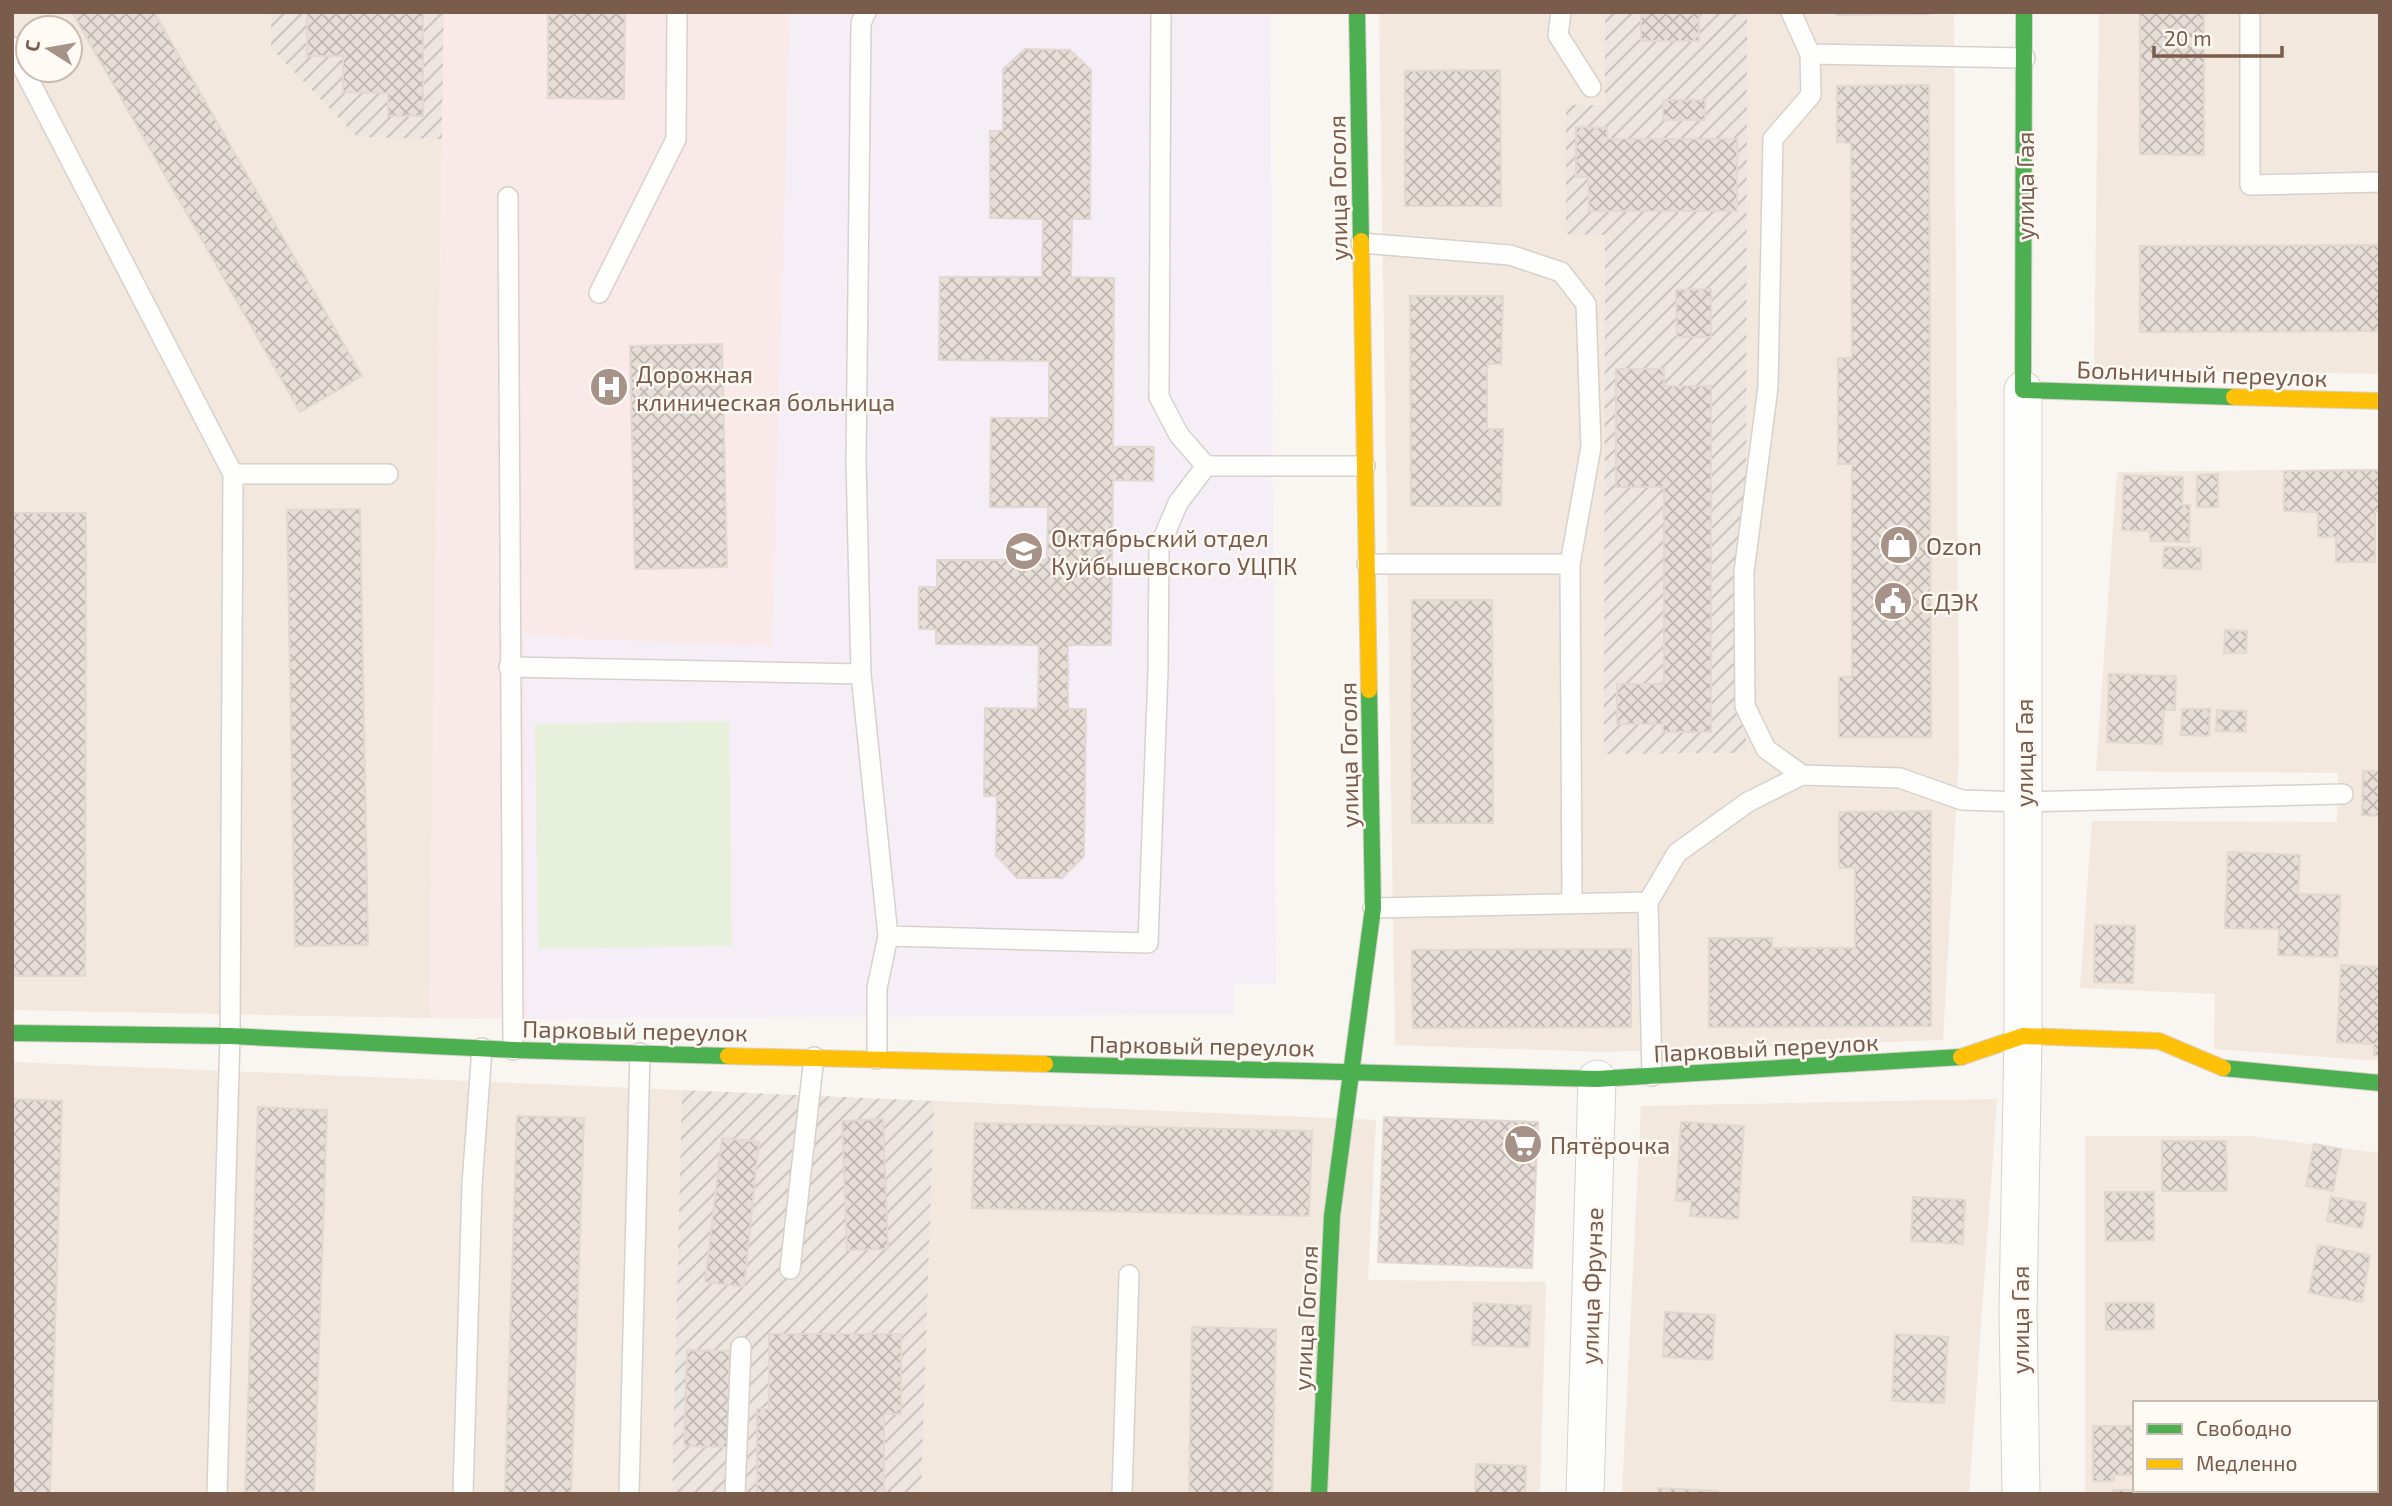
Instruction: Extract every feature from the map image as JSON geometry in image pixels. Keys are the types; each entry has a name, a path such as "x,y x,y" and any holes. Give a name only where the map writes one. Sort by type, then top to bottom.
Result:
{"street":[{"name":"улица Гоголя","path":"1319,1494 1332,1216 1373,908 1357,12"},
{"name":"улица Гая","path":"2021,1494 2018,1311 2023,1036 2024,12"},
{"name":"Больничный переулок","path":"2023,390 2380,401"},
{"name":"Парковый переулок","path":"12,1033 230,1036 513,1050 1597,1079 1955,1059 2023,1036 2159,1041 2218,1068 2380,1083"},
{"name":"улица Фрунзе","path":"1585,1494 1597,1079"}],"lane":[{"path":"599,293 676,139 677,12"},
{"path":"866,12 861,23 856,461 861,674 888,936 877,988 877,1059"},
{"path":"1161,12 1159,397 1179,435 1206,466 1365,466"},
{"path":"1561,12 1558,35 1591,87"},
{"path":"1791,12 1810,54 1811,95 1773,139 1768,387 1744,572 1745,706 1766,749 1802,775"},
{"path":"2250,12 2250,184 2380,183"},
{"path":"12,47 233,474 230,1036 217,1494"},
{"path":"1810,54 2025,58"},
{"path":"508,197 513,1050"},
{"path":"1361,243 1510,255 1561,272 1586,304 1591,447 1570,564 1572,904"},
{"path":"888,936 1148,943 1158,671 1159,548 1178,503 1206,466"},
{"path":"233,474 388,474"},
{"path":"1367,564 1570,564"},
{"path":"509,667 861,674"},
{"path":"1652,1076 1648,902 1677,853 1748,802 1802,775 1900,778 1962,800 2023,802 2343,794"},
{"path":"1373,908 1648,902"},
{"path":"463,1494 472,1185 482,1048"},
{"path":"629,1494 640,1053"},
{"path":"790,1269 814,1058"},
{"path":"1122,1494 1129,1275"},
{"path":"735,1494 741,1347"}],"shaded area":[{"path":"12,12 271,12 271,48 357,137 442,139 429,1018 12,1010"},
{"path":"271,12 444,12 442,139 357,137 271,48"},
{"name":"Дорожная клиническая больница","path":"444,12 790,12 772,647 524,636 527,1019 429,1018"},
{"name":"Октябрьский отдел Куйбышевского УЦПК","path":"790,12 1270,12 1276,984 1234,984 1234,1014 527,1019 524,636 772,647"},
{"path":"1379,12 1605,12 1605,105 1566,106 1567,234 1605,234 1605,754 1746,753 1747,12 1954,12 1959,756 1943,1040 1603,1052 1395,1045"},
{"path":"1605,12 1747,12 1746,753 1604,754 1605,235 1566,234 1566,105 1605,105"},
{"path":"2099,12 2380,12 2380,374 2094,369"},
{"path":"2380,469 2380,1061 2214,1049 2215,994 2080,988 2092,821 2337,822 2338,773 2096,771 2117,472"},
{"path":"12,1062 682,1090 672,1494 12,1494"},
{"path":"682,1090 934,1101 921,1494 672,1494"},
{"path":"1997,1099 1969,1494 1622,1494 1641,1106"},
{"path":"934,1101 1376,1120 1368,1280 1546,1282 1540,1494 921,1494"},
{"path":"2085,1136 2250,1136 2380,1153 2380,1494 2085,1494"}],"green space":[{"path":"729,721 732,946 538,949 535,724"}],"building":[{"path":"72,12 154,12 362,376 300,412 84,33 84,14"},
{"path":"307,12 423,12 423,116 388,116 388,93 343,92 343,56 307,56"},
{"path":"548,12 625,12 624,99 548,98"},
{"path":"1641,12 1699,12 1699,41 1641,41"},
{"path":"1837,12 1929,12 1929,14 1837,15"},
{"path":"2140,12 2204,12 2204,155 2140,154"},
{"path":"1025,49 1070,50 1091,70 1090,219 1072,219 1071,277 1114,278 1113,447 1154,447 1153,481 1113,480 1111,645 1068,645 1068,709 1086,709 1084,856 1062,878 1017,878 996,855 997,796 984,796 985,708 1038,709 1039,645 936,644 936,629 919,629 919,587 937,587 937,560 1047,560 1048,507 990,507 991,418 1049,418 1049,361 939,360 940,277 1042,277 1043,219 990,218 990,131 1003,131 1003,69"},
{"path":"1500,70 1501,206 1405,206 1405,71"},
{"path":"1929,85 1931,737 1839,737 1839,677 1852,677 1852,464 1838,464 1838,358 1852,358 1851,143 1837,142 1837,86"},
{"path":"1663,100 1705,100 1705,120 1663,120"},
{"path":"1576,127 1607,128 1607,139 1737,139 1737,211 1589,211 1588,177 1576,177"},
{"path":"2380,245 2380,331 2140,332 2140,246"},
{"path":"1711,289 1711,337 1677,337 1676,290"},
{"path":"1410,296 1503,296 1501,364 1487,364 1487,429 1503,429 1501,506 1411,506"},
{"path":"722,344 727,567 635,569 630,346"},
{"path":"1616,369 1664,369 1664,386 1711,386 1711,732 1663,732 1663,724 1617,724 1617,684 1664,684 1664,487 1616,487"},
{"path":"2380,470 2380,511 2375,511 2375,562 2336,562 2336,537 2318,537 2318,512 2284,511 2284,471"},
{"path":"2218,474 2218,507 2197,507 2197,475"},
{"path":"2124,475 2183,477 2182,505 2190,505 2189,542 2150,541 2150,531 2122,530"},
{"path":"360,509 368,945 295,946 287,510"},
{"path":"12,513 86,513 85,976 12,976"},
{"path":"2164,547 2201,548 2201,569 2163,568"},
{"path":"1412,600 1492,600 1493,823 1412,823"},
{"path":"2225,630 2247,631 2246,653 2224,653"},
{"path":"2109,674 2176,676 2175,710 2164,710 2162,744 2107,742"},
{"path":"2182,709 2210,709 2209,736 2181,735"},
{"path":"2217,710 2246,711 2246,732 2216,731"},
{"path":"2363,771 2380,771 2380,816 2362,815"},
{"path":"1931,811 1931,1026 1709,1027 1709,938 1772,938 1772,948 1855,948 1855,868 1839,868 1839,812"},
{"path":"2228,852 2300,855 2298,894 2340,895 2338,957 2278,955 2279,929 2225,928"},
{"path":"2095,925 2135,926 2133,983 2094,982"},
{"path":"1631,949 1631,1027 1413,1028 1412,950"},
{"path":"2341,965 2380,967 2380,1055 2374,1055 2374,1044 2337,1042"},
{"path":"12,1099 62,1101 50,1494 12,1494"},
{"path":"258,1107 327,1110 314,1494 245,1494"},
{"path":"517,1116 584,1118 571,1494 505,1494"},
{"path":"1384,1117 1538,1122 1532,1268 1378,1262"},
{"path":"883,1119 888,1249 847,1250 842,1121"},
{"path":"1681,1122 1744,1126 1738,1219 1690,1216 1691,1201 1676,1201"},
{"path":"975,1123 1312,1131 1309,1216 972,1208"},
{"path":"722,1138 759,1142 744,1287 705,1282"},
{"path":"2162,1141 2226,1141 2227,1191 2162,1191"},
{"path":"2314,1144 2341,1149 2333,1191 2306,1186"},
{"path":"2105,1192 2154,1192 2154,1240 2106,1241"},
{"path":"1913,1197 1965,1200 1963,1244 1911,1241"},
{"path":"2331,1197 2366,1203 2362,1228 2327,1221"},
{"path":"2318,1245 2370,1255 2362,1302 2309,1293"},
{"path":"1474,1303 1531,1306 1529,1347 1472,1345"},
{"path":"2106,1303 2154,1303 2154,1329 2106,1330"},
{"path":"1665,1312 1715,1315 1712,1360 1663,1357"},
{"path":"1192,1327 1276,1329 1272,1494 1189,1494"},
{"path":"769,1334 901,1334 901,1414 884,1414 884,1494 757,1494 757,1409 769,1409"},
{"path":"1895,1334 1948,1337 1944,1403 1892,1401"},
{"path":"687,1350 730,1351 727,1447 684,1446"},
{"path":"2093,1426 2133,1426 2133,1475 2114,1475 2114,1481 2093,1481"},
{"path":"1476,1464 1526,1466 1525,1494 1475,1494"},
{"path":"1658,1488 1718,1491 1718,1494 1658,1494"},
{"path":"2113,1490 2139,1492 2139,1494 2113,1494"}],"traffic: fast":[{"path":"1357,12 1361,241"},
{"path":"2024,12 2023,390 2234,397"},
{"path":"1319,1494 1332,1216 1373,908 1369,690"},
{"path":"12,1033 230,1036 513,1050 728,1056"},
{"path":"1045,1064 1597,1079 1961,1057"},
{"path":"2223,1068 2380,1083"}],"traffic: slow":[{"path":"1361,241 1369,690"},
{"path":"2234,397 2380,401"},
{"path":"1961,1057 2023,1036 2159,1041 2223,1068"},
{"path":"728,1056 1045,1064"}],"place":[{"name":"Дорожная клиническая больница","path":"609,387"},
{"name":"Ozon","path":"1899,545"},
{"name":"Октябрьский отдел Куйбышевского УЦПК","path":"1024,551"},
{"name":"СДЭК","path":"1893,601"},
{"name":"Пятёрочка","path":"1523,1144"}]}
